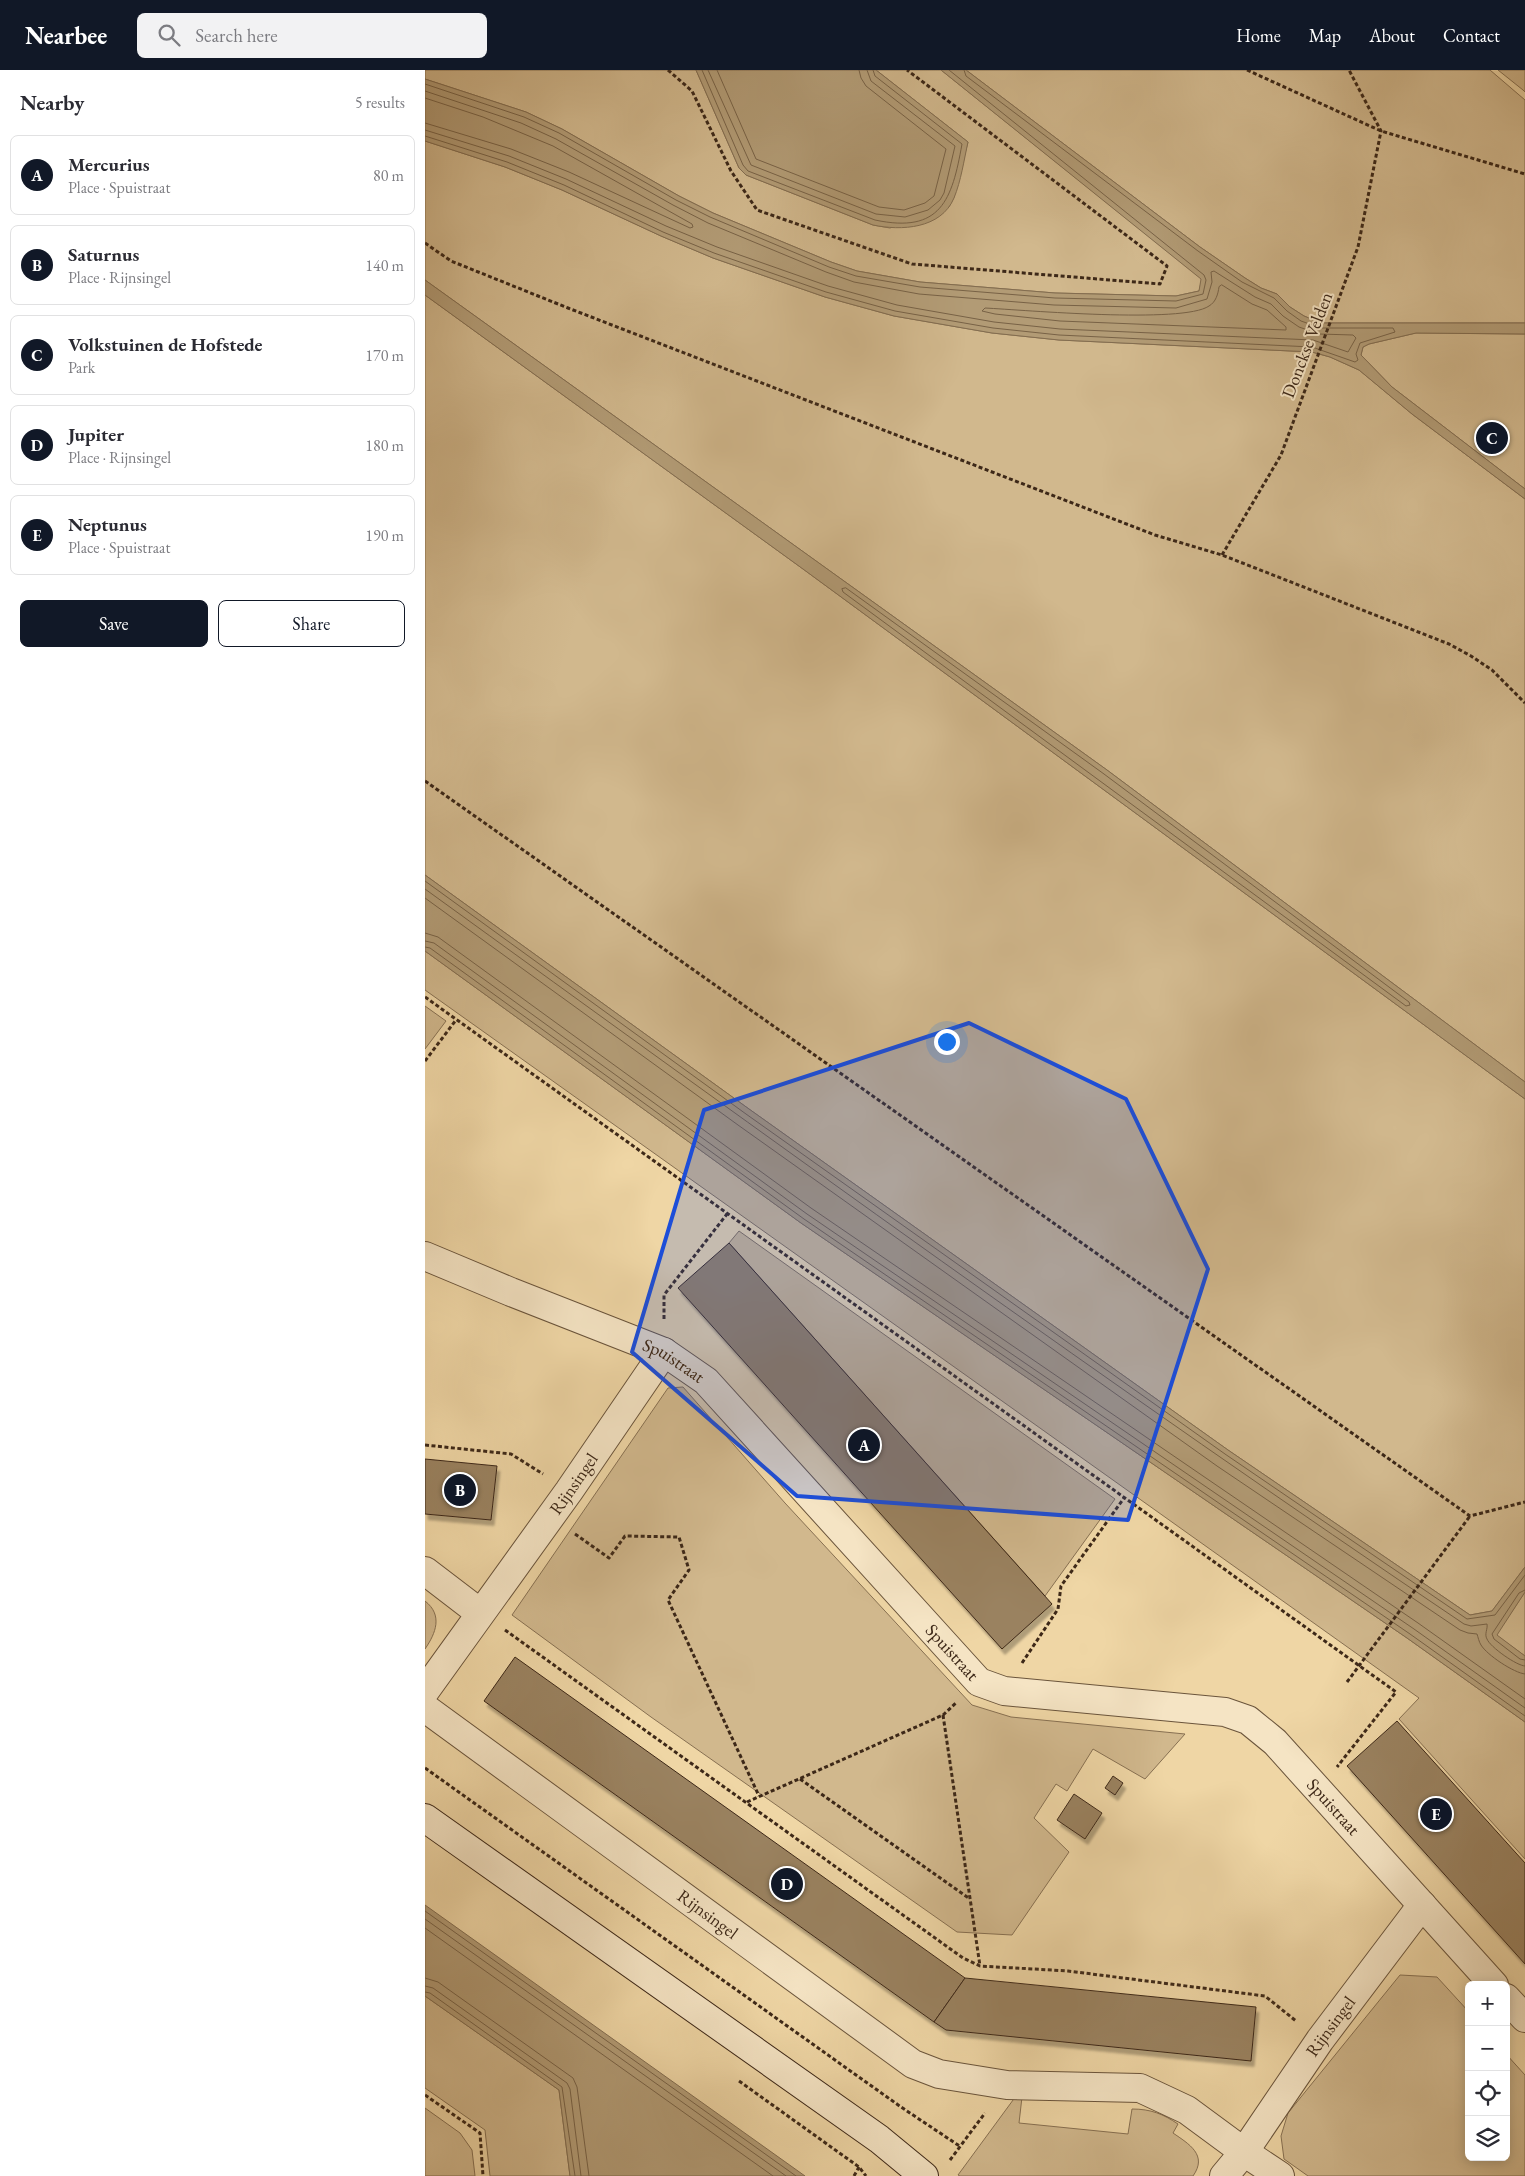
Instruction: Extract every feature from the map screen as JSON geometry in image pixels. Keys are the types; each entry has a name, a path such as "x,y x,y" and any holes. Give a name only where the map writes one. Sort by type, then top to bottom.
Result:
{"street":[{"name":"Spuistraat","path":"425,1256 664,1352 706,1381 979,1682 1004,1691 1225,1712 1248,1720 1275,1742 1491,1981"},
{"name":"Rijnsingel","path":"425,1691 569,1491 664,1352"},
{"path":"425,1570 480,1613"},
{"name":"Rijnsingel","path":"425,1708 913,2064 939,2074 1007,2084 1140,2088 1187,2110 1244,2152"},
{"path":"425,1818 879,2140 924,2176"},
{"name":"Rijnsingel","path":"1224,2176 1244,2152 1320,2040 1422,1905"},
{"path":"1510,2002 1525,2018"},
{"path":"1244,2152 1280,2176"}],"path":[{"path":"668,70 692,91 731,171 757,210 912,264 1160,284 1167,266 907,70"},
{"path":"1247,70 1381,131 1525,174"},
{"path":"1349,70 1381,131"},
{"name":"Donckse Velden","path":"1222,555 1281,455 1315,358 1338,303 1358,247 1381,131"},
{"path":"425,243 451,261 568,308 1155,535 1222,555 1449,644 1492,670 1525,703"},
{"path":"425,781 1470,1516"},
{"path":"425,997 1396,1692 1318,1790"},
{"path":"425,1061 457,1020"},
{"path":"664,1352 664,1295 727,1214"},
{"path":"425,1445 511,1454 569,1491"},
{"path":"1004,1691 1058,1609 1061,1586 1124,1498"},
{"path":"1347,1682 1470,1516 1525,1502"},
{"path":"550,1516 609,1558 625,1536 679,1537 689,1570 668,1600 759,1796"},
{"path":"480,1613 963,1958 980,1966 1068,1970 1265,1996 1320,2040"},
{"path":"746,1802 943,1715 980,1966"},
{"path":"425,1768 893,2101 961,2147"},
{"path":"800,1778 970,1899"},
{"path":"950,2162 1007,2084"},
{"path":"425,2094 480,2133 483,2176"},
{"path":"854,2176 859,2167 866,2176"}],"highlighted area":[{"path":"969,1023 1126,1099 1208,1269 1128,1520 797,1496 632,1352 704,1110"}],"shaded area":[{"path":"425,70 696,70 739,168 746,175 873,225 890,228 949,207 954,197 968,142 876,70 941,70 1202,279 1199,291 1176,296 1055,293 920,282 857,271 713,213 679,196 562,129 526,112 425,79"},
{"path":"966,70 1490,70 1525,100 1525,323 1321,323 1304,316 1290,307 1277,294 1261,288 1200,247"},
{"path":"1498,70 1525,70 1525,92 1523,90"},
{"path":"425,141 505,167 562,190 713,258 825,297 894,316 992,333 1059,340 1312,352 1330,357 1359,370 1412,414 1525,499 1525,1082 1107,770 425,280"},
{"path":"425,295 803,569 1525,1099 1525,1567 1492,1611 1470,1615 1228,1450 749,1109 425,875"},
{"path":"1416,333 1525,334 1525,489 1392,387 1361,355 1363,347 1369,344"},
{"path":"425,951 801,1223 1407,1638 1525,1722 1525,1859 1399,1719 1419,1698 425,990"},
{"path":"425,1006 446,1021 425,1049"},
{"path":"739,1231 1115,1499 1045,1596 729,1243"},
{"path":"683,1387 785,1503 972,1705 1011,1717 1185,1734 1145,1779 1093,1749 1067,1791 1056,1784 1034,1818 1069,1852 1012,1935 957,1932 651,1717 512,1615 668,1388"},
{"path":"1525,1592 1525,1656 1496,1635"},
{"path":"425,1601 434,1612 436,1624 432,1637 425,1649"},
{"path":"1400,1975 1437,1977 1465,2008 1465,2161 1510,2161 1510,2058 1525,2075 1525,2176 1308,2176 1284,2159 1281,2136 1288,2113"},
{"path":"425,1996 559,2090 570,2176 490,2176 485,2130 425,2088"},
{"path":"1016,2096 1022,2097 1019,2123 1128,2134 1132,2109 1151,2111 1162,2115 1178,2124 1173,2133 1195,2151 1198,2162 1197,2169 1193,2176 958,2175"},
{"path":"425,2108 460,2133 472,2150 475,2176 425,2176"}],"water":[{"path":"696,70 876,70 968,142 954,198 940,216 930,222 908,227 884,227 873,225 746,175 739,168"},
{"path":"941,70 966,70 1200,247 1261,288 1277,294 1290,307 1304,316 1321,323 1525,323 1525,334 1416,333 1369,344 1363,347 1361,355 1392,387 1525,489 1525,499 1412,414 1359,370 1330,357 1312,352 1059,340 992,333 894,316 825,297 713,258 562,190 505,167 425,141 425,79 526,112 562,129 679,196 713,213 857,271 920,282 1055,293 1176,296 1199,291 1201,279"},
{"path":"425,280 1107,770 1525,1082 1525,1099 803,569 425,295"},
{"path":"425,875 749,1109 1228,1450 1470,1615 1492,1611 1525,1567 1525,1592 1497,1635 1525,1656 1525,1722 1407,1638 801,1223 425,951"},
{"path":"425,1905 805,2176 570,2176 559,2090 425,1996"}],"building":[{"path":"729,1243 1052,1604 1002,1649 678,1288"},
{"path":"425,1459 497,1466 491,1520 425,1514"},
{"path":"515,1657 965,1978 934,2022 484,1701"},
{"path":"1397,1721 1525,1863 1525,1964 1347,1766"},
{"path":"1113,1776 1123,1783 1115,1795 1105,1788"},
{"path":"1074,1794 1102,1813 1085,1839 1057,1820"},
{"path":"965,1978 1256,2007 1251,2061 946,2030 934,2022"}],"place":[{"name":"Volkstuinen de Hofstede","path":"1492,438"},
{"name":"Mercurius","path":"864,1445"},
{"name":"Saturnus","path":"460,1490"},
{"name":"Neptunus","path":"1436,1814"},
{"name":"Jupiter","path":"787,1884"}]}
